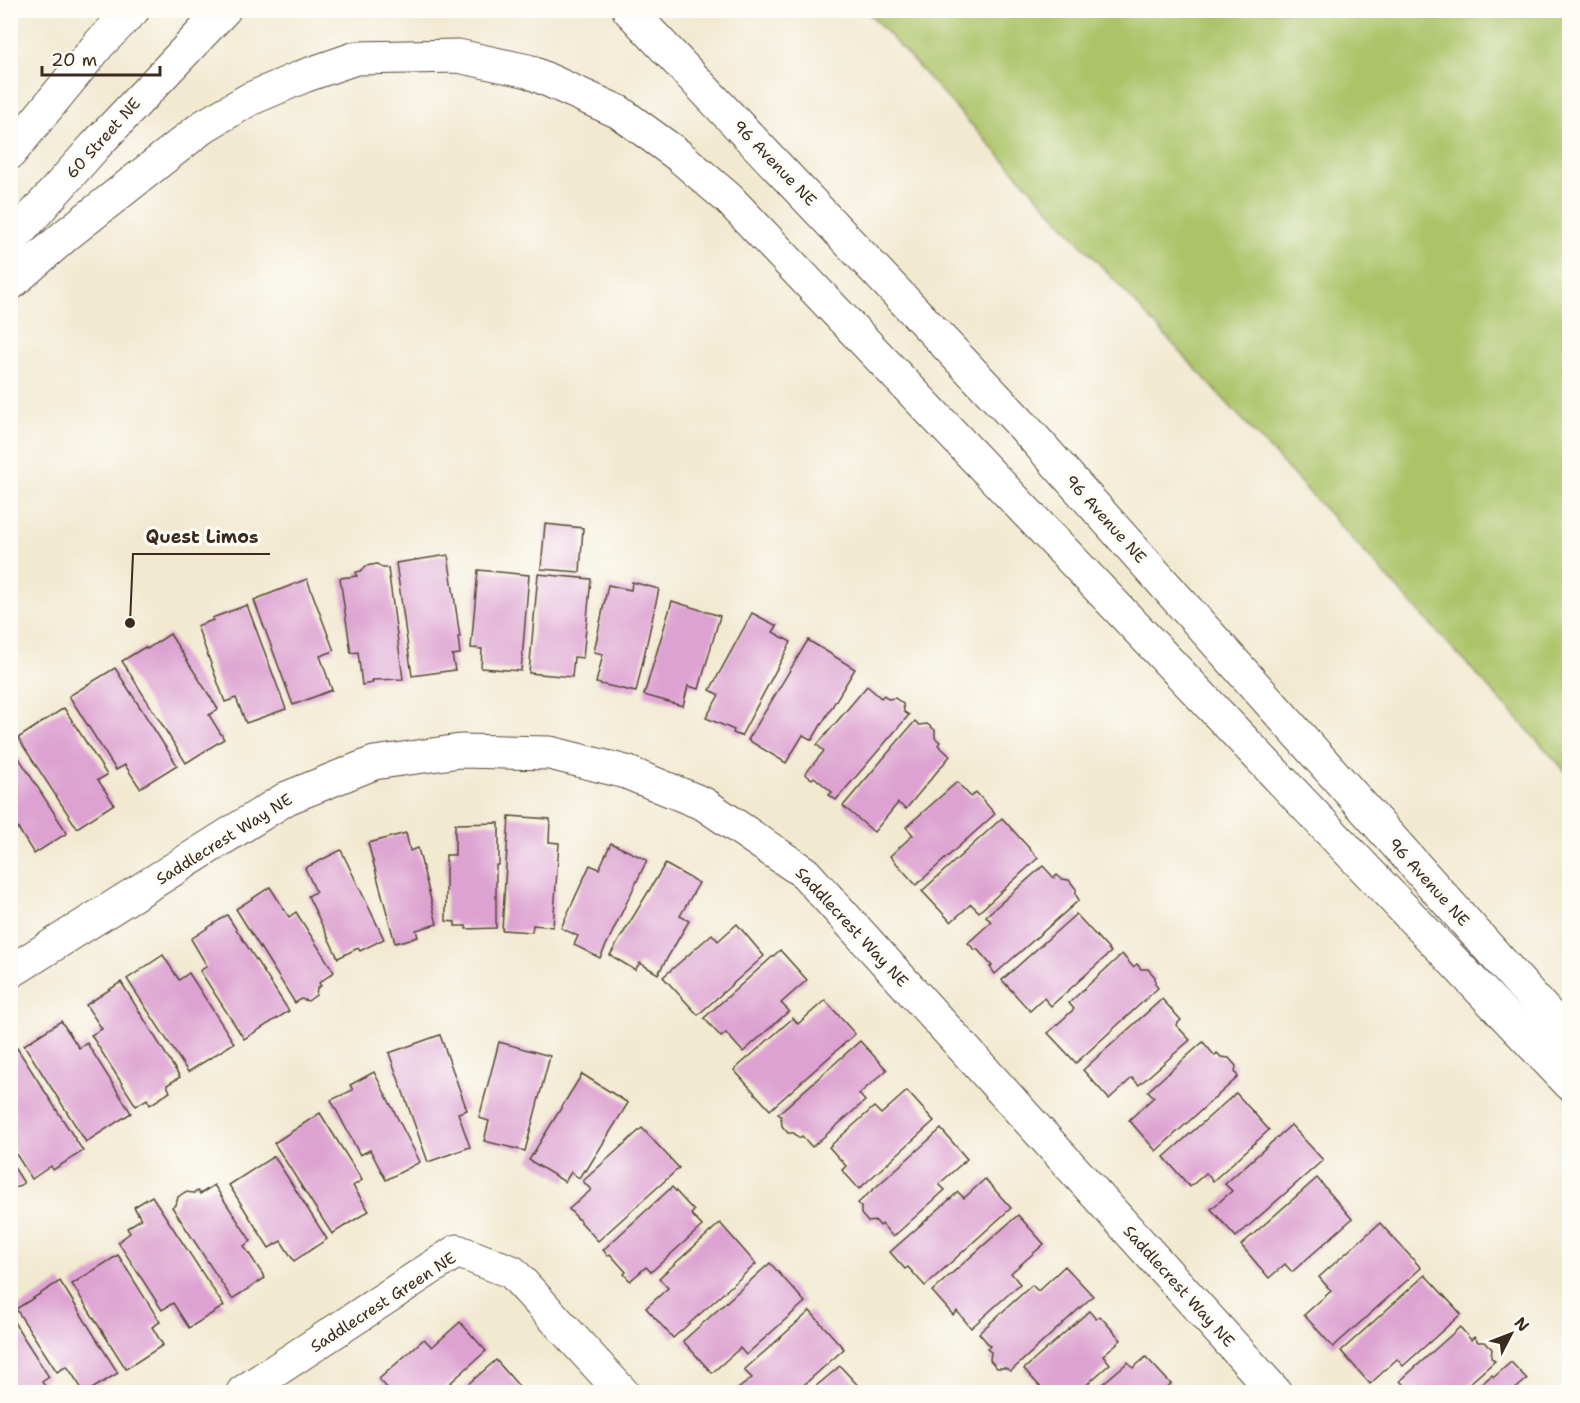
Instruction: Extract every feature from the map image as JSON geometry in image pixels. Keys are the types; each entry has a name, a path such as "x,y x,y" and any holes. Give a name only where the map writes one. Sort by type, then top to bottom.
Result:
{"main road":[{"path":"10,153 100,43 133,10"},
{"name":"60 Street NE","path":"10,242 95,146 224,10"},
{"name":"96 Avenue NE","path":"629,10 1024,427 1569,1039"},
{"path":"10,284 66,235 204,126 250,99 304,76 356,58 458,56 528,71 620,112 678,155 729,199 1569,1084"},
{"name":"Saddlecrest Way NE","path":"10,972 287,798 374,762 460,751 550,753 626,772 704,804 805,873 1275,1392"},
{"name":"Saddlecrest Green NE","path":"243,1392 457,1251 512,1272 622,1392"}],"green space":[{"path":"867,11 1569,11 1569,775"}],"building":[{"path":"545,524 583,528 580,572 541,569"},
{"path":"448,555 460,637 458,637 460,654 452,655 455,670 412,676 396,563"},
{"path":"377,564 388,568 403,679 372,680 373,683 362,685 358,652 351,653 340,578 357,576 356,572 366,566"},
{"path":"478,570 529,575 521,671 481,668 482,649 471,648"},
{"path":"538,574 591,579 583,658 574,657 572,677 529,673"},
{"path":"307,579 334,651 320,656 332,690 293,705 254,600"},
{"path":"632,582 659,589 636,692 596,683 603,654 594,652 608,585 631,590"},
{"path":"672,601 720,616 699,689 688,686 683,706 644,695"},
{"path":"247,605 286,709 246,723 236,698 225,702 197,626"},
{"path":"752,613 777,626 773,632 791,642 741,736 733,733 734,730 706,718 719,695 710,690"},
{"path":"170,634 218,709 209,715 224,739 186,763 122,661"},
{"path":"808,640 855,669 812,740 803,735 786,763 748,740"},
{"path":"115,668 177,765 140,788 125,765 116,770 69,696"},
{"path":"867,686 881,698 884,695 888,699 895,698 903,704 904,712 909,715 836,800 829,795 832,792 814,777 812,779 805,774 824,751 817,745"},
{"path":"64,708 107,775 98,780 114,804 77,828 18,738"},
{"path":"915,721 919,725 927,724 935,730 935,738 940,742 938,745 950,756 906,809 898,803 874,832 843,806"},
{"path":"10,744 67,833 34,854 18,828 10,833"},
{"path":"957,782 971,797 976,792 995,814 916,885 890,856 913,835 906,827"},
{"path":"509,816 550,819 549,842 559,843 553,927 533,925 532,932 502,930"},
{"path":"1002,818 1038,858 979,912 971,904 951,922 922,891"},
{"path":"499,823 496,928 466,929 466,926 455,926 455,922 446,921 446,855 455,855 455,824"},
{"path":"406,833 410,851 418,848 437,924 416,930 418,937 395,943 368,843"},
{"path":"611,843 647,860 600,958 574,945 578,936 561,928 590,865 599,869"},
{"path":"341,850 384,939 360,951 358,948 338,958 308,896 316,892 305,868"},
{"path":"665,864 699,883 680,916 689,921 658,974 640,963 635,970 610,955"},
{"path":"1043,866 1054,878 1057,875 1069,880 1076,889 1079,900 995,974 990,967 992,966 977,949 975,950 968,943 991,922 986,916"},
{"path":"270,887 289,917 296,912 334,972 319,983 321,986 317,988 316,995 308,1001 301,999 295,1003 236,909"},
{"path":"1076,914 1111,952 1051,1006 1044,998 1030,1011 1002,980"},
{"path":"227,915 289,1011 244,1039 200,971 207,966 191,939"},
{"path":"737,924 764,956 698,1015 663,977 712,934 718,941"},
{"path":"780,950 807,980 781,1003 789,1011 743,1052 726,1033 721,1037 704,1018"},
{"path":"1122,954 1133,967 1137,964 1141,969 1148,969 1155,977 1155,984 1158,988 1076,1063 1048,1033 1074,1009 1069,1003"},
{"path":"163,955 179,980 189,973 234,1043 188,1072 127,979"},
{"path":"121,982 180,1077 167,1085 170,1092 150,1105 147,1099 136,1106 91,1035 102,1029 86,1005"},
{"path":"1162,999 1181,1020 1176,1025 1190,1040 1139,1085 1132,1078 1109,1099 1083,1070"},
{"path":"825,1000 855,1034 770,1110 734,1070 793,1018 798,1024"},
{"path":"61,1021 79,1048 87,1043 131,1113 86,1142 24,1045"},
{"path":"440,1035 467,1110 458,1113 470,1147 428,1162 389,1053"},
{"path":"860,1041 887,1070 859,1094 865,1101 812,1147 802,1136 799,1138 794,1133 788,1133 782,1126 781,1116 778,1114"},
{"path":"499,1042 550,1056 525,1151 484,1141 489,1121 479,1118"},
{"path":"1203,1042 1215,1056 1217,1053 1221,1057 1229,1058 1236,1066 1235,1072 1238,1077 1156,1151 1129,1120 1154,1097 1148,1091"},
{"path":"17,1048 83,1151 53,1170 51,1166 32,1179 10,1145 10,1052"},
{"path":"374,1072 420,1162 386,1180 370,1150 360,1155 331,1100 353,1090 350,1085"},
{"path":"582,1074 628,1103 586,1171 584,1170 579,1178 571,1172 565,1182 529,1160"},
{"path":"907,1091 934,1121 859,1189 842,1170 846,1166 829,1147 874,1107 881,1114"},
{"path":"1236,1093 1269,1130 1213,1181 1206,1173 1190,1187 1164,1157"},
{"path":"320,1113 362,1180 353,1186 369,1211 332,1234 274,1143"},
{"path":"1291,1125 1323,1160 1236,1237 1211,1209 1232,1191 1225,1184"},
{"path":"642,1128 679,1168 598,1241 569,1209 591,1190 583,1181"},
{"path":"941,1129 967,1159 939,1184 945,1190 893,1237 882,1224 880,1226 876,1221 868,1222 861,1214 861,1207 858,1203"},
{"path":"274,1156 327,1239 294,1261 281,1241 269,1248 229,1185"},
{"path":"10,1161 24,1183 10,1191"},
{"path":"1317,1178 1352,1219 1292,1272 1285,1264 1269,1278 1241,1245"},
{"path":"985,1179 1011,1208 925,1286 890,1252 958,1192 964,1198"},
{"path":"214,1185 251,1241 244,1246 265,1278 232,1299 172,1207 176,1205 178,1197 185,1192 198,1191 200,1194"},
{"path":"672,1187 694,1211 691,1214 702,1226 651,1272 646,1267 630,1281 624,1274 626,1272 610,1254 608,1256 603,1250"},
{"path":"152,1196 224,1306 189,1328 173,1303 162,1310 118,1242 130,1233 127,1228 141,1219 134,1207"},
{"path":"1018,1215 1044,1244 1011,1273 1020,1284 971,1328 957,1311 953,1315 932,1291"},
{"path":"720,1223 756,1264 673,1338 646,1308 668,1288 659,1278"},
{"path":"1380,1223 1421,1268 1333,1347 1304,1315 1331,1291 1319,1277"},
{"path":"118,1255 160,1322 152,1327 163,1345 126,1369 72,1284"},
{"path":"770,1263 805,1302 746,1355 740,1348 712,1373 683,1341"},
{"path":"1065,1266 1093,1296 1011,1371 997,1368 990,1360 991,1352 987,1349 990,1346 979,1333 1032,1285 1038,1291"},
{"path":"1425,1275 1461,1314 1403,1366 1397,1359 1370,1384 1341,1351"},
{"path":"60,1281 118,1373 87,1392 84,1392 67,1366 57,1372 16,1309"},
{"path":"810,1311 844,1349 796,1392 734,1392 752,1378 744,1370"},
{"path":"1089,1311 1096,1319 1100,1316 1121,1340 1103,1355 1110,1364 1078,1392 1045,1392 1024,1369"},
{"path":"10,1316 49,1377 42,1382 49,1392 10,1392"},
{"path":"460,1322 486,1351 440,1392 391,1392 379,1379 424,1339 432,1347"},
{"path":"1460,1327 1471,1340 1474,1337 1478,1342 1485,1342 1492,1349 1491,1358 1495,1361 1460,1392 1400,1392 1406,1387 1400,1381"},
{"path":"1146,1357 1171,1384 1161,1392 1093,1392 1128,1362 1133,1368"},
{"path":"496,1360 524,1392 459,1392"},
{"path":"1511,1362 1527,1379 1512,1392 1473,1392 1492,1375 1494,1377"},
{"path":"840,1366 864,1392 809,1392"}],"place":[{"name":"Quest Limos","path":"130,623"}]}
